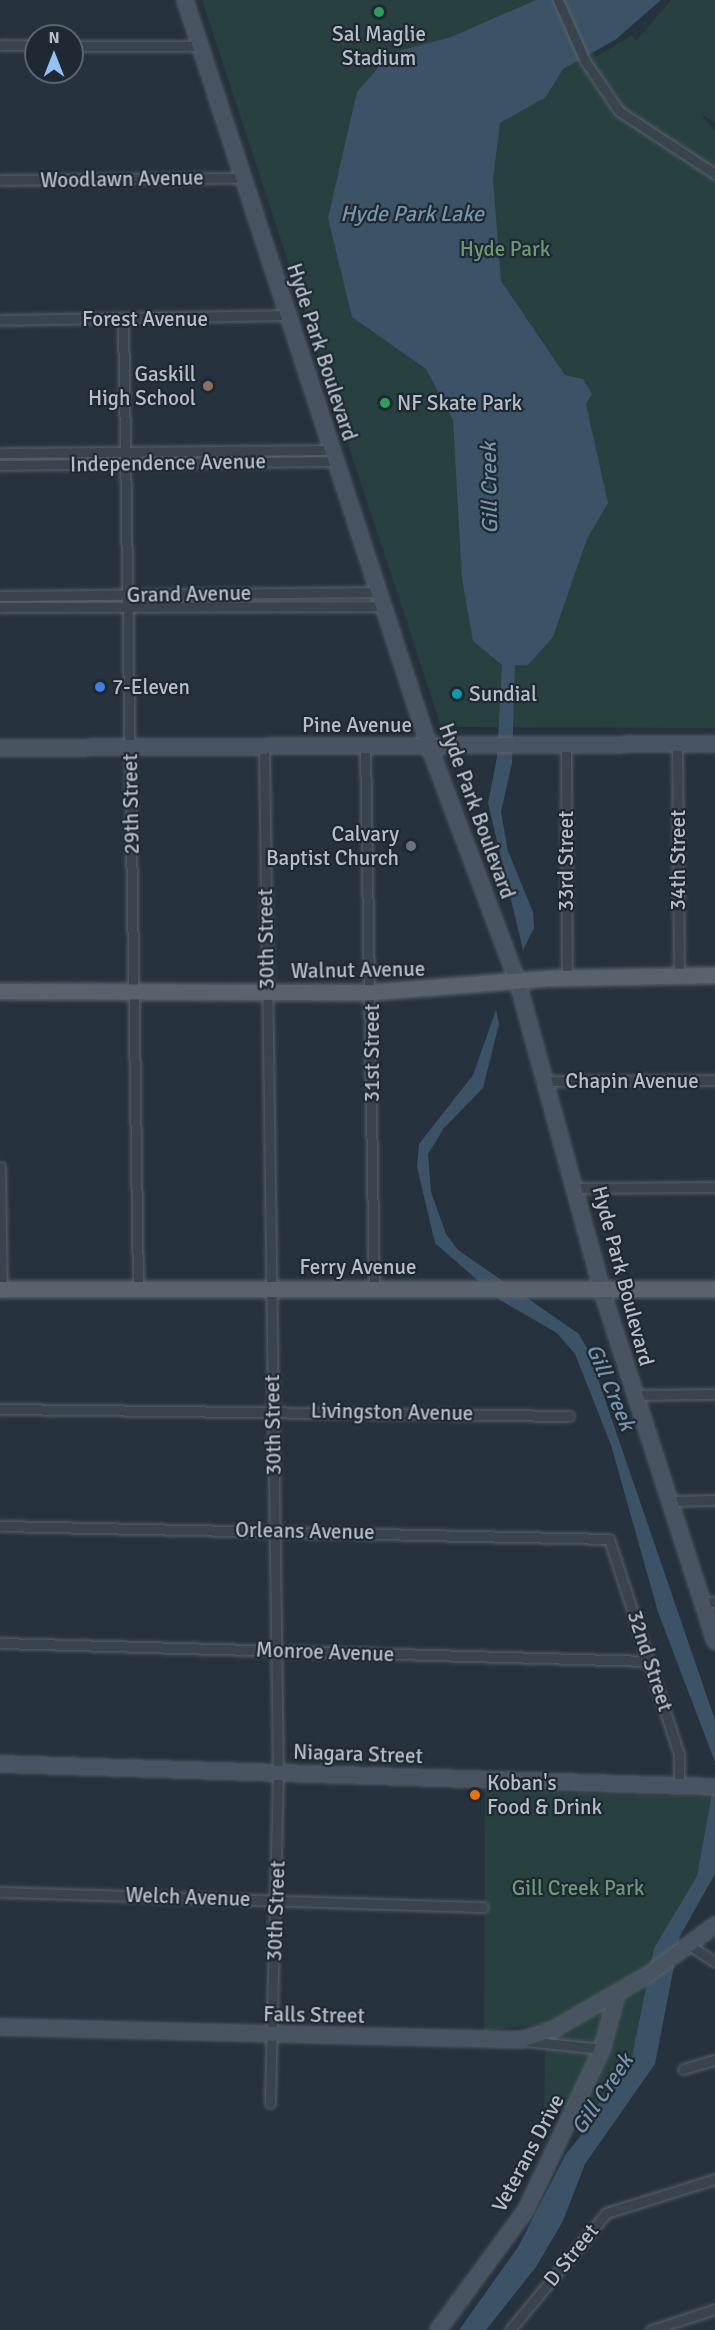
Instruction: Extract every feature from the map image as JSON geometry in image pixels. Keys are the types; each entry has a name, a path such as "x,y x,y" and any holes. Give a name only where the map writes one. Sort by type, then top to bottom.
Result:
{"main road":[{"name":"Hyde Park Boulevard","path":"185,0 429,746 518,983 549,1082 602,1291 670,1501 709,1602 715,1641"},
{"name":"Pine Avenue","path":"0,748 715,744"},
{"name":"Walnut Avenue","path":"0,991 371,992 518,983 567,977 715,975"},
{"name":"Ferry Avenue","path":"1,1289 480,1288 602,1291 715,1289"},
{"name":"Niagara Street","path":"0,1764 710,1787"},
{"name":"Falls Street","path":"0,2027 272,2036 521,2040 554,2029 648,1976 692,1947 715,1924"},
{"name":"Veterans Drive","path":"438,2330 526,2210 602,2049 617,1994"}],"street":[{"path":"558,0 584,59 619,111 715,174"},
{"path":"0,45 24,45"},
{"path":"84,46 200,46"},
{"name":"Woodlawn Avenue","path":"0,180 243,178"},
{"name":"Forest Avenue","path":"0,320 289,315"},
{"name":"29th Street","path":"123,319 123,459 138,1289"},
{"name":"Independence Avenue","path":"0,453 123,459"},
{"name":"Independence Avenue","path":"0,465 123,459 334,456"},
{"name":"Grand Avenue","path":"0,596 378,592"},
{"path":"0,607 383,606"},
{"name":"33rd Street","path":"566,744 567,977"},
{"name":"34th Street","path":"677,744 679,975"},
{"name":"31st Street","path":"365,746 371,992 374,1288"},
{"name":"30th Street","path":"264,747 278,1772 270,2103"},
{"name":"Chapin Avenue","path":"549,1082 715,1080"},
{"path":"0,1167 1,1289"},
{"path":"577,1188 715,1187"},
{"path":"634,1395 715,1394"},
{"name":"Livingston Avenue","path":"0,1408 273,1409 569,1416"},
{"path":"670,1501 715,1500"},
{"name":"Orleans Avenue","path":"0,1526 275,1530 609,1539"},
{"name":"32nd Street","path":"609,1539 679,1755 679,1785"},
{"name":"Monroe Avenue","path":"0,1643 649,1661"},
{"name":"Welch Avenue","path":"0,1892 483,1907"},
{"path":"692,1947 715,1962"},
{"path":"521,2040 602,2049"},
{"path":"683,2069 715,2060"},
{"name":"D Street","path":"510,2330 606,2213 715,2179"},
{"path":"651,2330 715,2309"}],"green space":[{"name":"Hyde Park","path":"202,0 570,0 596,57 632,35 636,41 671,0 715,0 715,122 700,114 715,131 715,728 446,727 440,723"},
{"name":"Gill Creek Park","path":"485,1790 713,1797 697,1876 654,1948 629,2071 595,2108 544,2107 546,2023 484,2031"}],"water":[{"name":"Hyde Park Lake","path":"536,0 661,0 615,40 563,69 546,97 500,123 493,179 501,281 565,375 583,379 592,394 586,404 608,503 587,539 553,637 528,665 515,665 512,763 501,812 508,851 533,912 534,928 523,950 488,803 497,757 502,665 473,641 462,579 453,420 426,369 352,317 328,218 357,92 391,53 451,37"},
{"path":"496,1010 499,1024 483,1088 444,1128 428,1154 431,1192 446,1234 458,1250 579,1334 588,1350 715,1720 715,1762 658,1612 611,1445 575,1354 557,1333 500,1300 435,1243 417,1167 419,1144 473,1075"},
{"path":"715,1777 715,1874 680,1936 655,2064 585,2164 563,2221 536,2267 486,2330 459,2330 518,2247 566,2154 596,2117 595,2108 629,2071 654,1948 697,1876"}],"place":[{"name":"Sal Maglie Stadium","path":"379,12"},
{"name":"Gaskill High School","path":"208,386"},
{"name":"NF Skate Park","path":"385,403"},
{"name":"7-Eleven","path":"100,687"},
{"name":"Sundial","path":"457,694"},
{"name":"Calvary Baptist Church","path":"411,846"},
{"name":"Koban's Food & Drink","path":"475,1795"}],"water label":[{"name":"Gill Creek","path":"489,488"},
{"name":"Gill Creek","path":"611,1387"},
{"name":"Gill Creek","path":"602,2094"}]}
